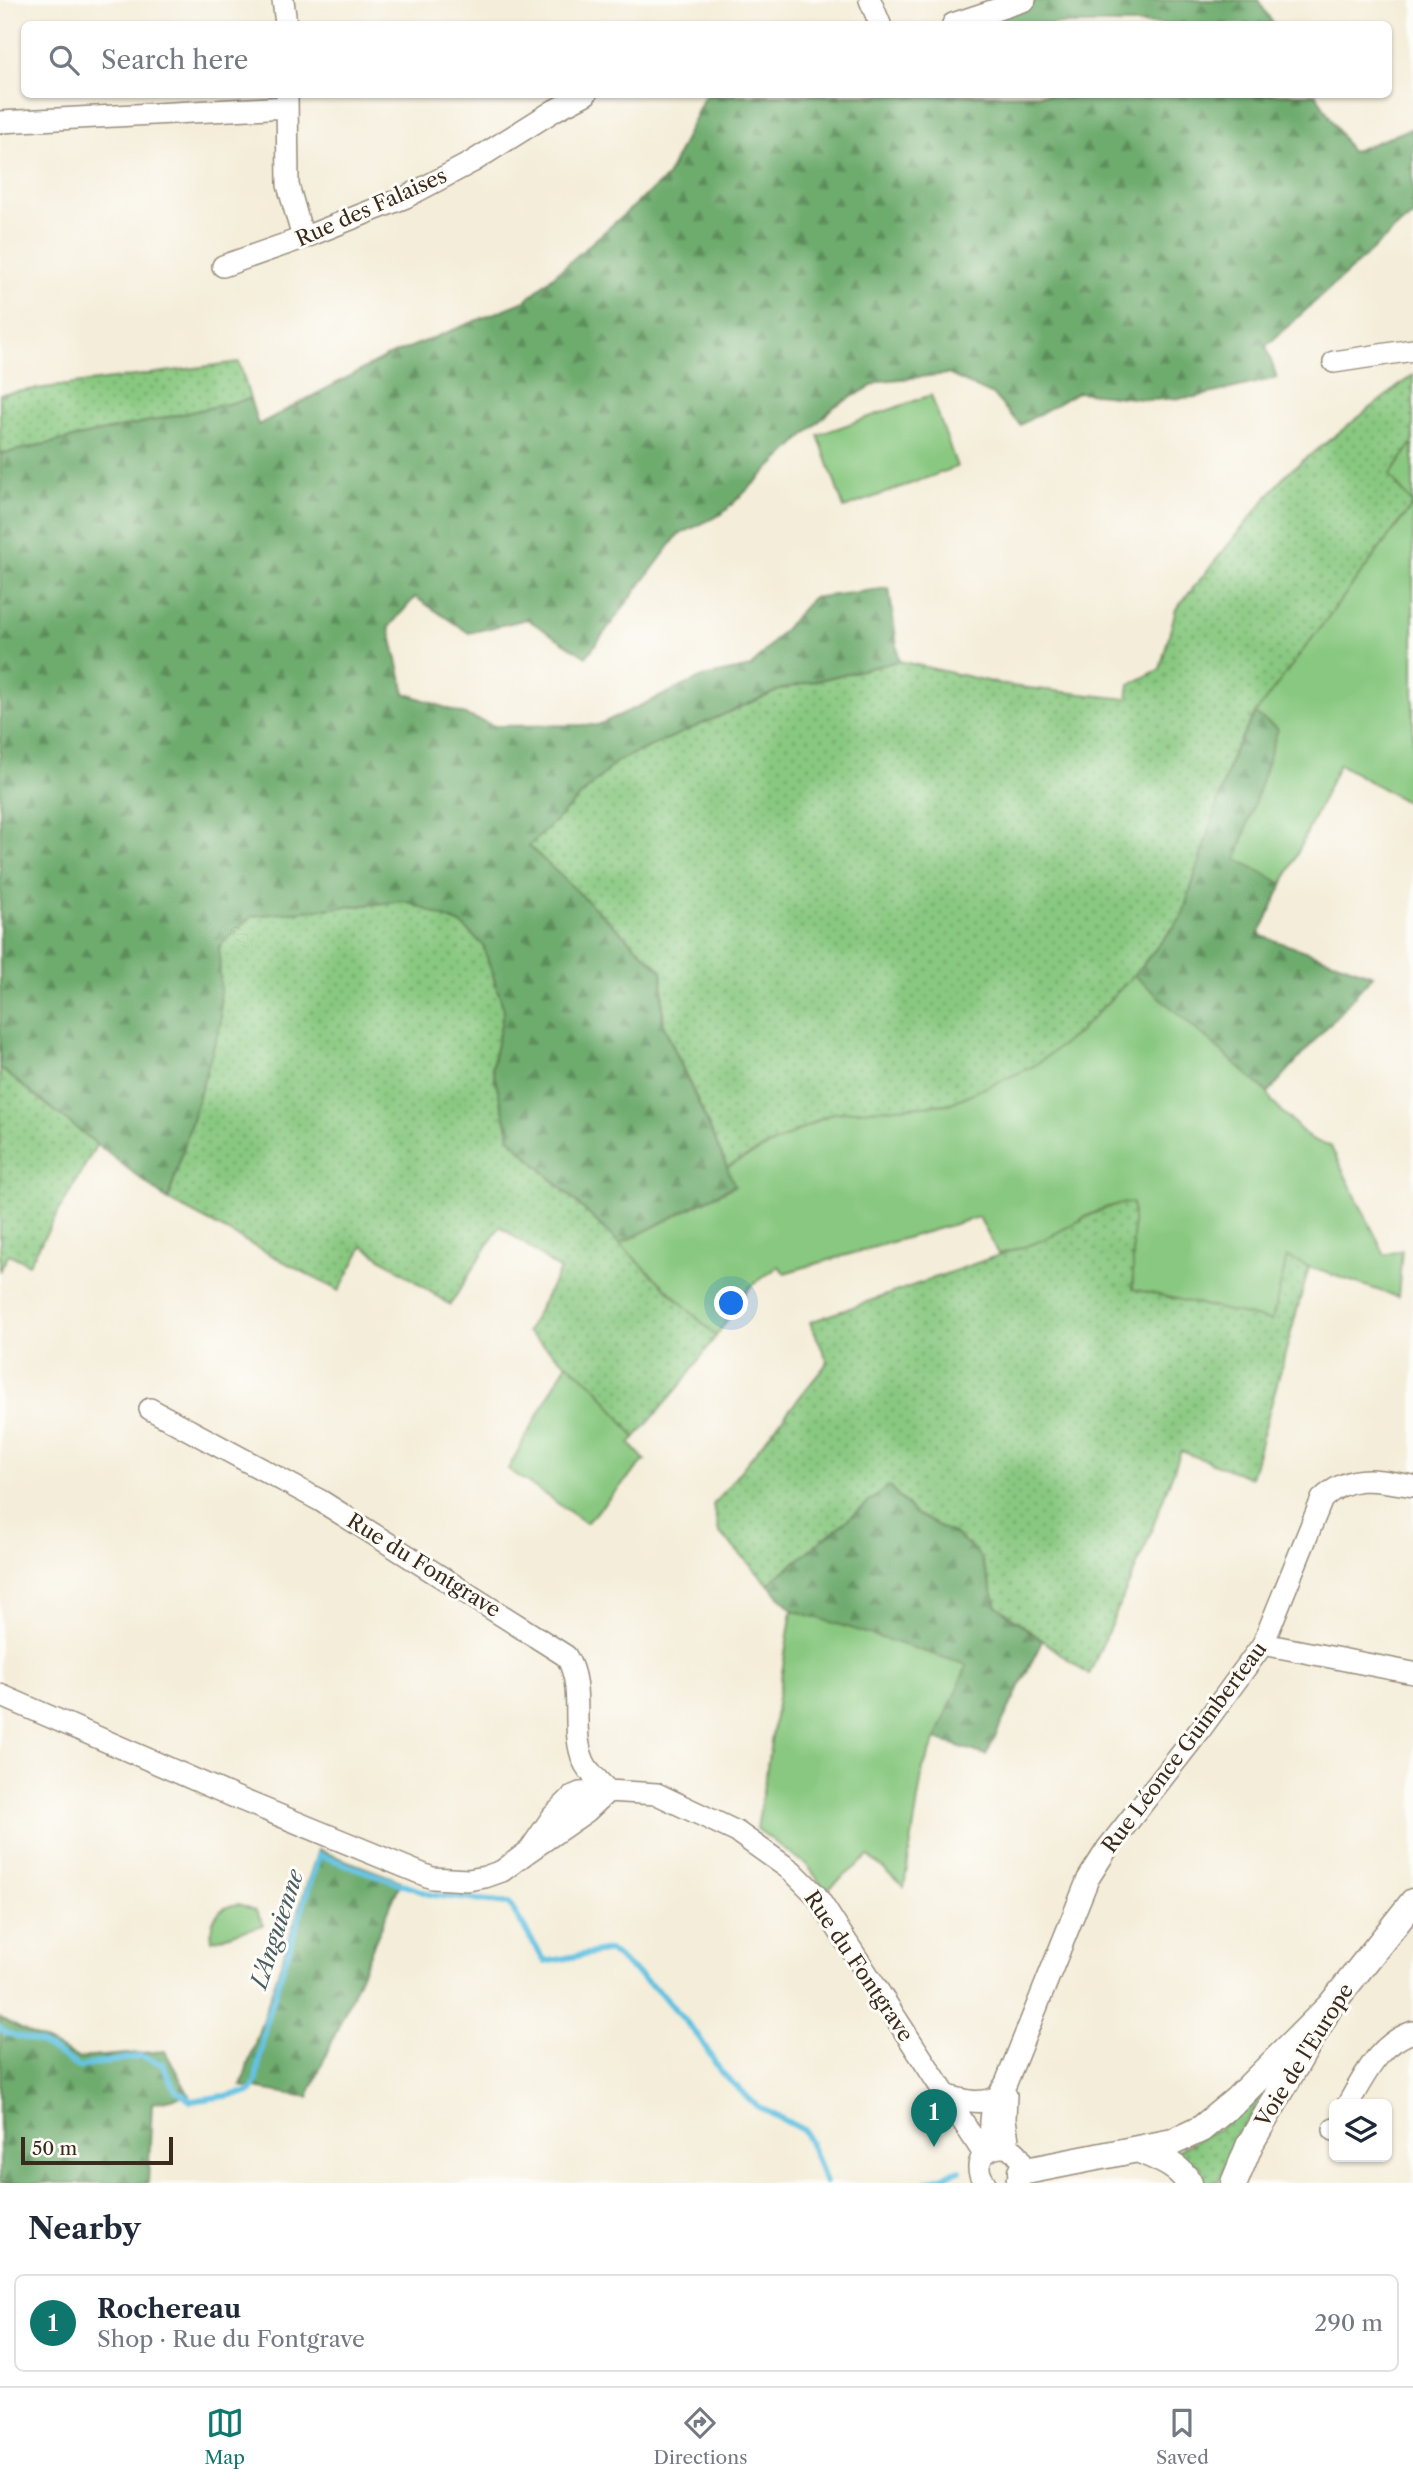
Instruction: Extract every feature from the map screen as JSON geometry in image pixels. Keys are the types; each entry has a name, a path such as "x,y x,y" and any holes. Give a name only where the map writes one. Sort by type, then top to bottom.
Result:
{"main road":[{"name":"Voie de l'Europe","path":"1234,2183 1250,2144 1330,2006 1413,1902"},
{"path":"1246,2183 1267,2134 1351,2001 1413,1927"},
{"path":"1019,2178 1173,2142 1201,2129 1236,2100 1330,2006"},
{"path":"1140,2150 1170,2164 1184,2174 1189,2183"}],"street":[{"path":"283,0 286,21"},
{"path":"870,0 879,21"},
{"path":"962,21 1024,0"},
{"name":"Rue des Falaises","path":"223,266 406,197 472,162 578,98"},
{"path":"0,122 287,101 288,185 303,238"},
{"path":"1334,362 1413,350"},
{"name":"Rue du Fontgrave","path":"150,1409 321,1501 566,1656 573,1667 576,1682 577,1743 585,1765 608,1791"},
{"name":"Rue Léonce Guimberteau","path":"985,2183 979,2173 979,2166 995,2150 1005,2119 1001,2090 1088,1879 1100,1859 1263,1644 1322,1499 1332,1490 1357,1480 1378,1480 1413,1486"},
{"path":"1263,1644 1413,1673"},
{"name":"Rue du Fontgrave","path":"0,1695 237,1798 432,1878 468,1880 502,1871 529,1851 564,1803 580,1793 608,1791 657,1794 737,1832 792,1871 816,1895 944,2095 995,2150"},
{"path":"1351,2099 1382,2050 1393,2040 1413,2032"},
{"path":"944,2095 985,2102 1001,2090"},
{"path":"995,2150 1019,2158 1019,2178"}],"green space":[{"path":"1037,0 1258,0 1271,21 978,21"},
{"path":"704,98 1318,98 1351,152 1413,128 1413,216 1266,346 1277,378 1196,397 1151,400 1078,392 1020,425 993,395 948,374 881,381 835,406 722,514 678,535 586,657 527,619 469,633 415,597 389,627 405,693 495,726 598,725 703,677 751,667 812,598 889,588 899,661 782,689 617,761 529,846 662,971 662,1022 735,1185 620,1244 511,1140 492,1067 504,1010 483,945 461,924 406,901 252,916 219,946 221,1022 168,1200 0,1068 0,454 250,399 258,425 386,357 525,301 667,177"},
{"path":"239,362 250,399 0,454 0,394"},
{"path":"1413,375 1413,443 1390,475 1413,504 1255,715 1233,753 1182,917 1134,975 1078,1033 1034,1066 949,1104 832,1113 727,1167 664,1026 662,971 528,846 617,761 782,689 899,661 1010,686 1127,699 1129,685 1160,669 1176,609 1287,473"},
{"path":"931,395 957,467 844,508 818,435"},
{"path":"1413,443 1413,505 1390,475"},
{"path":"1413,505 1413,806 1339,764 1283,884 1237,859 1278,729 1255,714"},
{"path":"1255,714 1278,729 1237,858 1283,884 1259,935 1373,975 1268,1093 1134,975 1182,917 1233,753"},
{"path":"406,901 461,924 483,944 504,1010 492,1067 511,1140 716,1336 680,1386 635,1438 596,1387 527,1332 560,1270 500,1226 450,1305 363,1246 339,1291 168,1200 221,1022 219,946 252,916"},
{"path":"1134,975 1268,1093 1273,1103 1311,1140 1330,1145 1385,1255 1402,1250 1398,1297 1287,1257 1272,1321 1133,1289 1133,1203 1107,1207 1047,1238 998,1254 979,1217 784,1273 779,1266 750,1287 716,1336 620,1244 735,1186 727,1167 833,1113 949,1104 1034,1066 1078,1033"},
{"path":"0,1068 97,1144 29,1264 9,1254 0,1270"},
{"path":"1119,1203 1133,1203 1133,1288 1287,1256 1309,1267 1251,1478 1181,1451 1147,1542 1089,1675 997,1606 981,1559 914,1513 889,1486 768,1584 719,1532 713,1505 828,1362 810,1322 1036,1242"},
{"path":"567,1363 596,1387 635,1438 630,1444 645,1460 586,1523 508,1469"},
{"path":"889,1486 914,1513 958,1536 975,1551 981,1559 997,1606 1042,1641 986,1755 935,1739 967,1665 792,1610 768,1584"},
{"path":"792,1610 967,1665 923,1769 904,1887 869,1856 826,1891 807,1865 757,1829"},
{"path":"318,1850 401,1881 308,2097 241,2086"},
{"path":"239,1904 255,1910 264,1925 212,1940 212,1926 216,1915 232,1905"},
{"path":"0,2018 78,2058 165,2051 189,2095 152,2103 148,2183 0,2183"},
{"path":"1266,2090 1232,2147 1218,2183 1203,2183 1201,2167 1171,2154 1218,2129"}],"waterway":[{"name":"L'Anguienne","path":"0,2028 7,2033 40,2043 79,2067 140,2056 162,2064 176,2090 191,2101 251,2092 256,2079 266,2021 319,1855 432,1895 509,1903 545,1962 609,1950 663,1995 699,2037 721,2072 757,2106 805,2131 826,2183"},
{"name":"L'Anguienne","path":"924,2183 960,2170"}],"place":[{"name":"Rochereau","path":"934,2147"}]}
